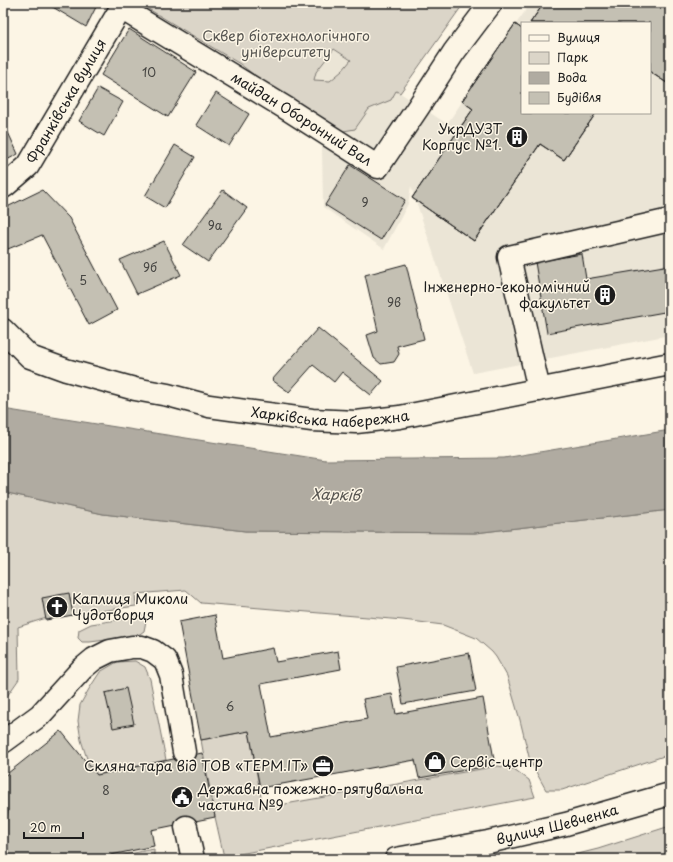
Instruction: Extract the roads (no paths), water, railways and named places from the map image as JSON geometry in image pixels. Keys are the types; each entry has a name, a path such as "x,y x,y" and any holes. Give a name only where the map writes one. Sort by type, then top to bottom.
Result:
{"street":[{"name":"майдан Оборонний Вал","path":"122,6 290,110 378,167 420,106 454,52 491,3"},
{"name":"Франківська вулиця","path":"3,187 28,166 122,6"},
{"path":"540,390 509,257 670,220"},
{"name":"Харківська набережна","path":"3,330 30,357 66,370 135,389 168,395 209,406 312,420 356,422 400,417 670,364"},
{"path":"3,742 40,715 82,669 94,659 110,651 132,647 142,647 153,651 165,660 171,675 184,752"},
{"name":"вулиця Шевченка","path":"396,859 488,842 566,824 670,794"},
{"path":"186,827 193,859"}],"water":[{"name":"Харків","path":"3,409 326,460 504,458 670,430 670,510 475,533 245,531 103,514 3,492"}],"place":[{"name":"УкрДУЗТ Корпус №1.","path":"517,137"},
{"name":"Інженерно-економічний факультет","path":"605,295"},
{"name":"Каплиця Миколи Чудотворця","path":"57,607"},
{"name":"Сервіс-центр","path":"435,762"},
{"name":"Скляна тара від ТОВ «ТЕРМ.ІТ»","path":"323,766"},
{"name":"Державна пожежно-рятувальна частина №9","path":"182,797"}],"park label":[{"name":"Сквер біотехнологічного університету","path":"286,44"}]}
